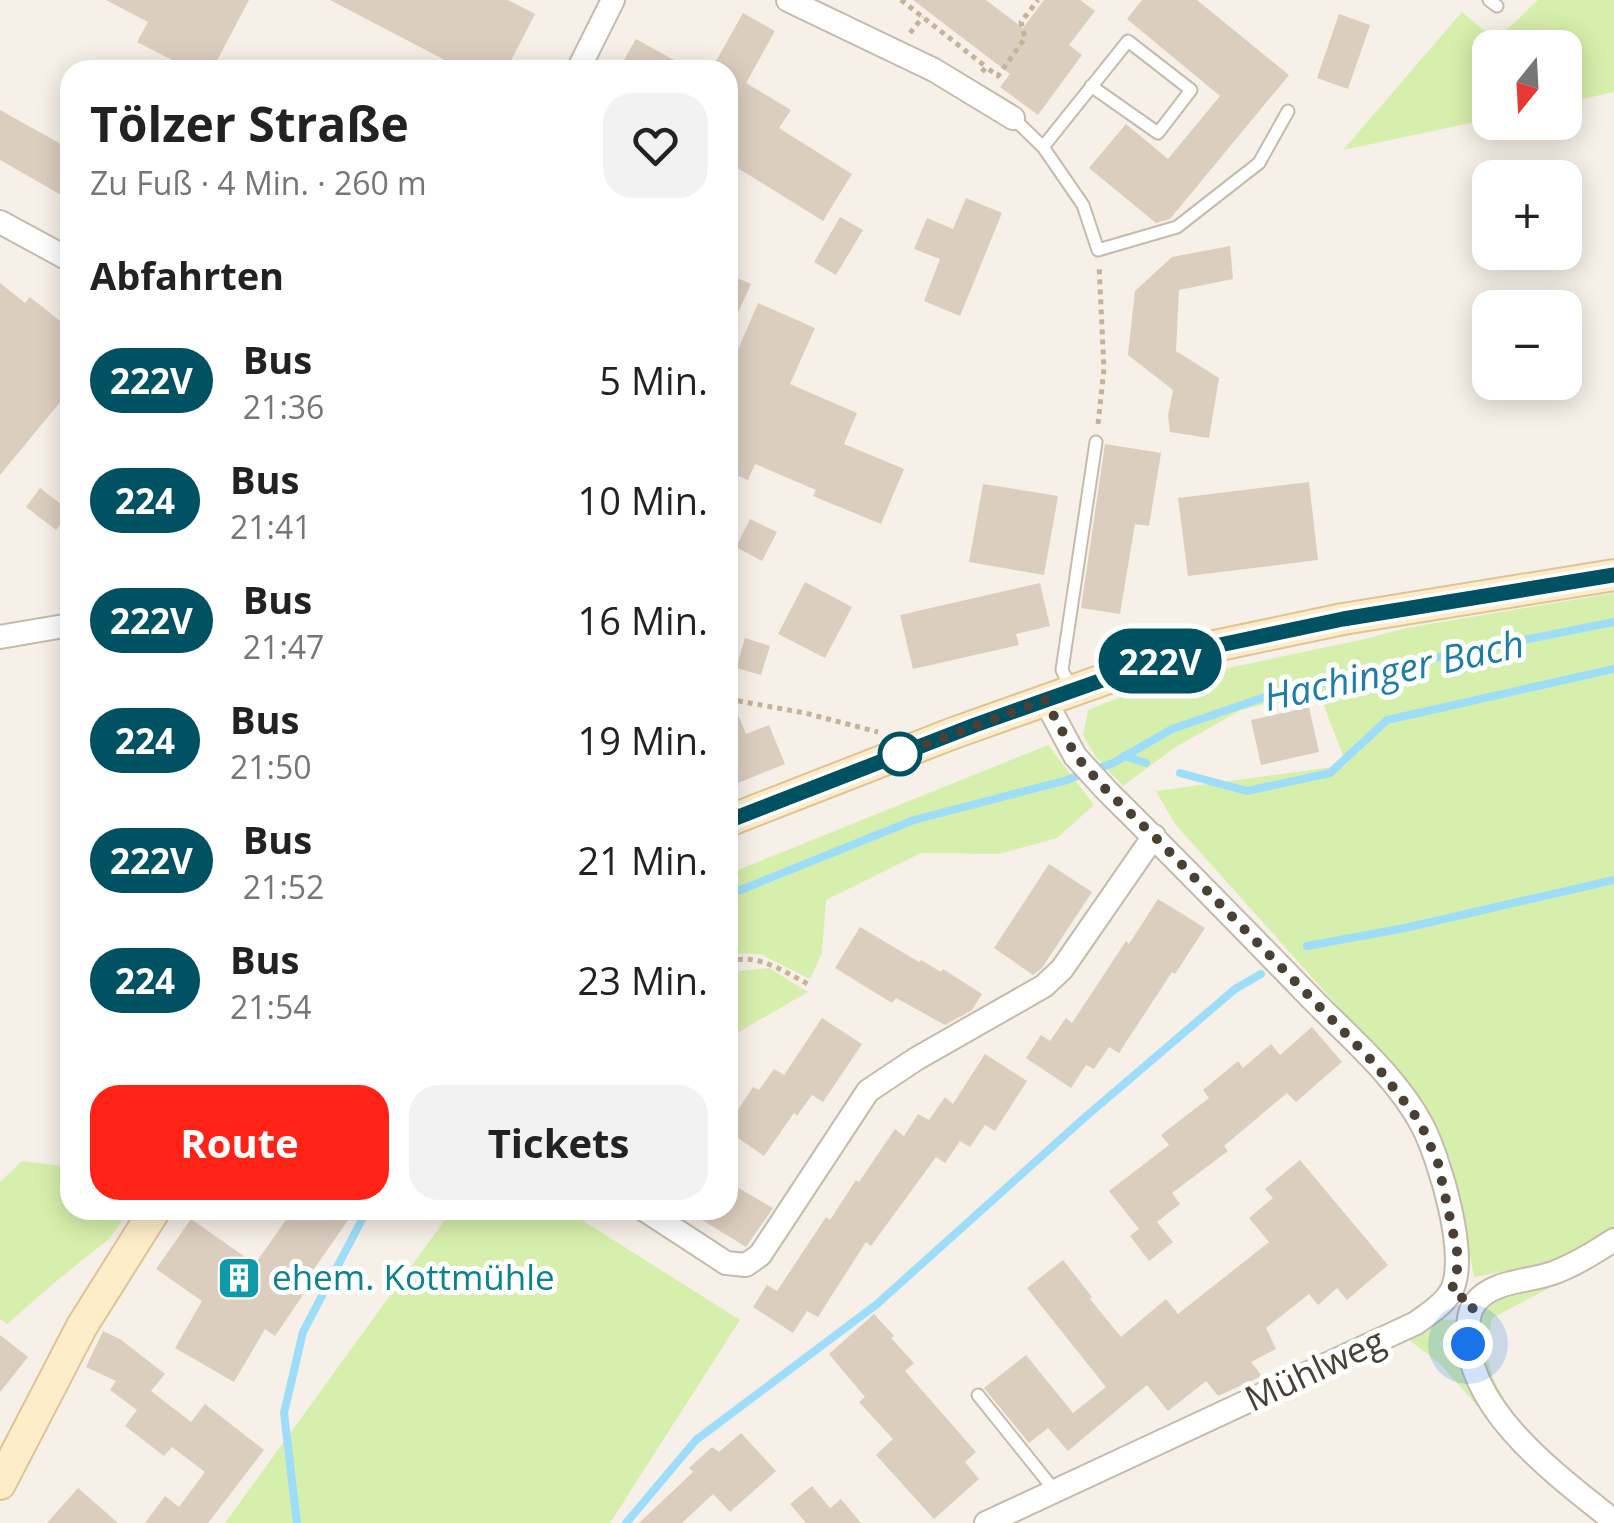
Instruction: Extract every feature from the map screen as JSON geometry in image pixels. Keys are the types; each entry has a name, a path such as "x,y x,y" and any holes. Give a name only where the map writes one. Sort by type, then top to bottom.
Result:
{"main road":[{"path":"738,817 1142,666 1343,619 1614,574"},
{"path":"0,1484 82,1326 149,1220"}],"street":[{"path":"583,60 612,0"},
{"path":"788,0 934,70 1013,118"},
{"path":"0,222 60,255"},
{"path":"0,638 60,627"},
{"path":"1058,695 1076,756 1375,1064 1420,1122 1438,1163 1457,1251 1457,1274 1451,1292"},
{"path":"660,1220 726,1263 746,1265 770,1240 868,1091 916,1058 1044,986 1062,969 1154,836"},
{"path":"1614,1240 1552,1273 1492,1290 1474,1304 1468,1322 1470,1359 1483,1390 1507,1424 1535,1454 1614,1521"},
{"name":"Mühlweg","path":"986,1523 1416,1323 1438,1308 1451,1292"}],"lane":[{"path":"1043,146 1091,86 1128,41 1192,90 1158,133 1091,86"},
{"path":"1013,118 1043,146 1083,205 1098,250 1176,227 1259,163 1288,111"},
{"path":"1058,695 1096,442"},
{"path":"1451,1292 1474,1304"},
{"path":"978,1395 1055,1491"}],"path":[{"path":"901,0 998,76 1024,38 1021,22 1038,0"},
{"path":"968,91 986,67"},
{"path":"1096,442 1104,369 1098,250"},
{"path":"738,701 878,732"},
{"path":"738,959 770,964 808,984"}],"green space":[{"path":"1538,0 1614,0 1614,92 1582,99 1582,30 1506,30"},
{"path":"1462,12 1484,30 1472,30 1472,123 1343,150"},
{"path":"1614,593 1614,1227 1547,1264 1474,1277 1451,1161 1418,1096 1175,824 1156,791 1347,765 1318,691 1241,710 1174,748 1123,786 1095,756 1083,735 1088,710 1152,684 1406,628"},
{"path":"1048,745 1094,805 1057,838 999,854 921,853 826,900 822,953 810,979 760,954 738,953 738,870"},
{"path":"769,968 808,992 738,1032 738,971"},
{"path":"22,1161 60,1166 60,1220 123,1220 109,1239 7,1324 0,1319 0,1182"},
{"path":"445,1220 582,1220 740,1320 610,1523 225,1523"},
{"path":"1553,1286 1492,1318 1486,1354 1494,1380 1514,1418 1483,1367 1479,1340 1485,1308 1517,1291"},
{"path":"1436,1319 1457,1320 1460,1361 1484,1413 1440,1364 1409,1340"}],"building":[{"path":"106,0 249,0 217,60 172,60 137,42 148,22"},
{"path":"330,0 508,0 535,14 511,60 445,60"},
{"path":"913,0 986,0 1023,28 1044,0 1080,0 1095,11 1069,45 1082,55 1038,115 1000,87 1010,74"},
{"path":"1142,0 1197,0 1289,75 1170,219 1156,223 1089,168 1126,124 1168,159 1220,96 1127,19"},
{"path":"743,13 775,31 746,83 791,110 779,128 852,174 823,221 738,168 738,60 717,60"},
{"path":"1339,14 1370,25 1348,89 1317,78"},
{"path":"636,39 674,60 624,60"},
{"path":"0,110 60,143 60,194 0,160"},
{"path":"966,198 1002,213 960,316 924,301 940,259 914,249 927,218 953,229"},
{"path":"840,217 863,230 836,275 814,262"},
{"path":"1230,246 1233,279 1179,290 1176,351 1219,378 1209,438 1170,432 1168,416 1173,390 1128,355 1135,291 1172,257"},
{"path":"738,278 751,284 738,313"},
{"path":"0,283 25,303 30,297 60,321 60,402 0,475"},
{"path":"758,303 815,328 790,384 857,413 844,444 904,469 881,524 813,496 816,490 755,464 748,480 738,476 738,350"},
{"path":"1105,444 1161,453 1149,526 1135,524 1120,614 1081,608"},
{"path":"1309,482 1318,560 1188,576 1178,498"},
{"path":"983,484 1058,496 1044,575 969,562"},
{"path":"40,488 60,503 60,525 56,530 26,507"},
{"path":"750,519 777,532 762,561 738,548"},
{"path":"805,582 852,607 825,658 778,634"},
{"path":"1040,583 1050,626 1016,634 1019,645 913,669 900,615"},
{"path":"745,638 770,646 761,675 738,669"},
{"path":"1309,707 1319,752 1261,765 1251,720"},
{"path":"738,715 746,734 769,725 785,764 738,783"},
{"path":"1049,864 1092,892 1042,968 1033,975 994,948"},
{"path":"1158,899 1205,928 1119,1053 1109,1047 1094,1069 1086,1065 1071,1088 1026,1058 1041,1035 1050,1041 1066,1018 1072,1023"},
{"path":"860,927 919,962 941,972 943,969 982,994 972,1010 945,1025 896,998 892,1003 835,968"},
{"path":"822,1018 862,1044 823,1102 812,1095 797,1116 794,1113 764,1156 738,1138 738,1110 753,1087 759,1090 774,1069 784,1075"},
{"path":"1312,1027 1342,1062 1296,1102 1287,1093 1224,1146 1228,1151 1172,1193 1180,1204 1157,1222 1173,1242 1149,1261 1130,1236 1139,1229 1109,1191 1169,1145 1161,1135 1209,1098 1203,1090 1238,1061 1243,1068 1271,1044 1280,1055"},
{"path":"985,1054 1027,1081 995,1131 985,1125 970,1147 960,1141 945,1163 936,1157 871,1246 866,1242 818,1317 807,1311 793,1333 753,1307 767,1285 777,1291 826,1217 830,1220 895,1129 904,1136 918,1114 929,1120 945,1097 953,1104"},
{"path":"1300,1160 1388,1265 1347,1300 1337,1288 1318,1305 1309,1294 1266,1328 1276,1349 1251,1362 1262,1376 1218,1396 1206,1381 1168,1411 1147,1385 1068,1451 1048,1428 1029,1443 984,1388 1026,1355 1073,1413 1106,1387 1027,1288 1063,1260 1121,1337 1166,1299 1178,1314 1269,1242 1249,1218 1273,1198 1265,1189"},
{"path":"738,1188 773,1208 746,1247 702,1220 738,1220"},
{"name":"ehem. Kottmühle","path":"190,1220 255,1264 286,1220 348,1220 298,1292 303,1295 275,1336 265,1329 234,1382 175,1348 202,1301 156,1269"},
{"path":"874,1314 914,1363 905,1371 976,1452 965,1462 979,1479 934,1519 876,1455 893,1439 859,1402 865,1397 829,1354"},
{"path":"103,1331 120,1339 165,1374 151,1391 191,1422 205,1404 264,1450 208,1523 145,1523 165,1496 179,1507 205,1472 172,1447 164,1456 125,1426 137,1410 110,1390 116,1381 86,1367"},
{"path":"0,1335 28,1357 0,1392"},
{"path":"741,1433 776,1471 730,1512 713,1494 682,1523 639,1523 693,1472 689,1468 712,1447 719,1452"},
{"path":"812,1486 830,1508 841,1499 861,1523 806,1523 790,1504"},
{"path":"78,1488 118,1523 47,1523"}],"waterway":[{"name":"Hachinger Bach","path":"738,891 914,820 1064,781 1113,763 1172,729 1262,698 1399,665 1614,622"},
{"path":"1180,773 1247,791 1330,773 1387,720 1614,669"},
{"path":"1124,756 1146,763"},
{"path":"1307,946 1614,880"},
{"path":"626,1523 696,1440 877,1304 1083,1119 1235,989 1261,974"},
{"name":"Hachinger Bach","path":"297,1523 284,1413 303,1332 362,1220"}],"bus line":[{"name":"222V","path":"738,817 975,725 1142,666 1343,619 1614,575"}],"place":[{"name":"ehem. Kottmühle","path":"239,1278"}],"route":[{"path":"900,754 888,758 1045,700 1076,756 1394,1084 1420,1122 1438,1163 1457,1251 1457,1274 1451,1292 1474,1304 1468,1322 1468,1344"}]}
